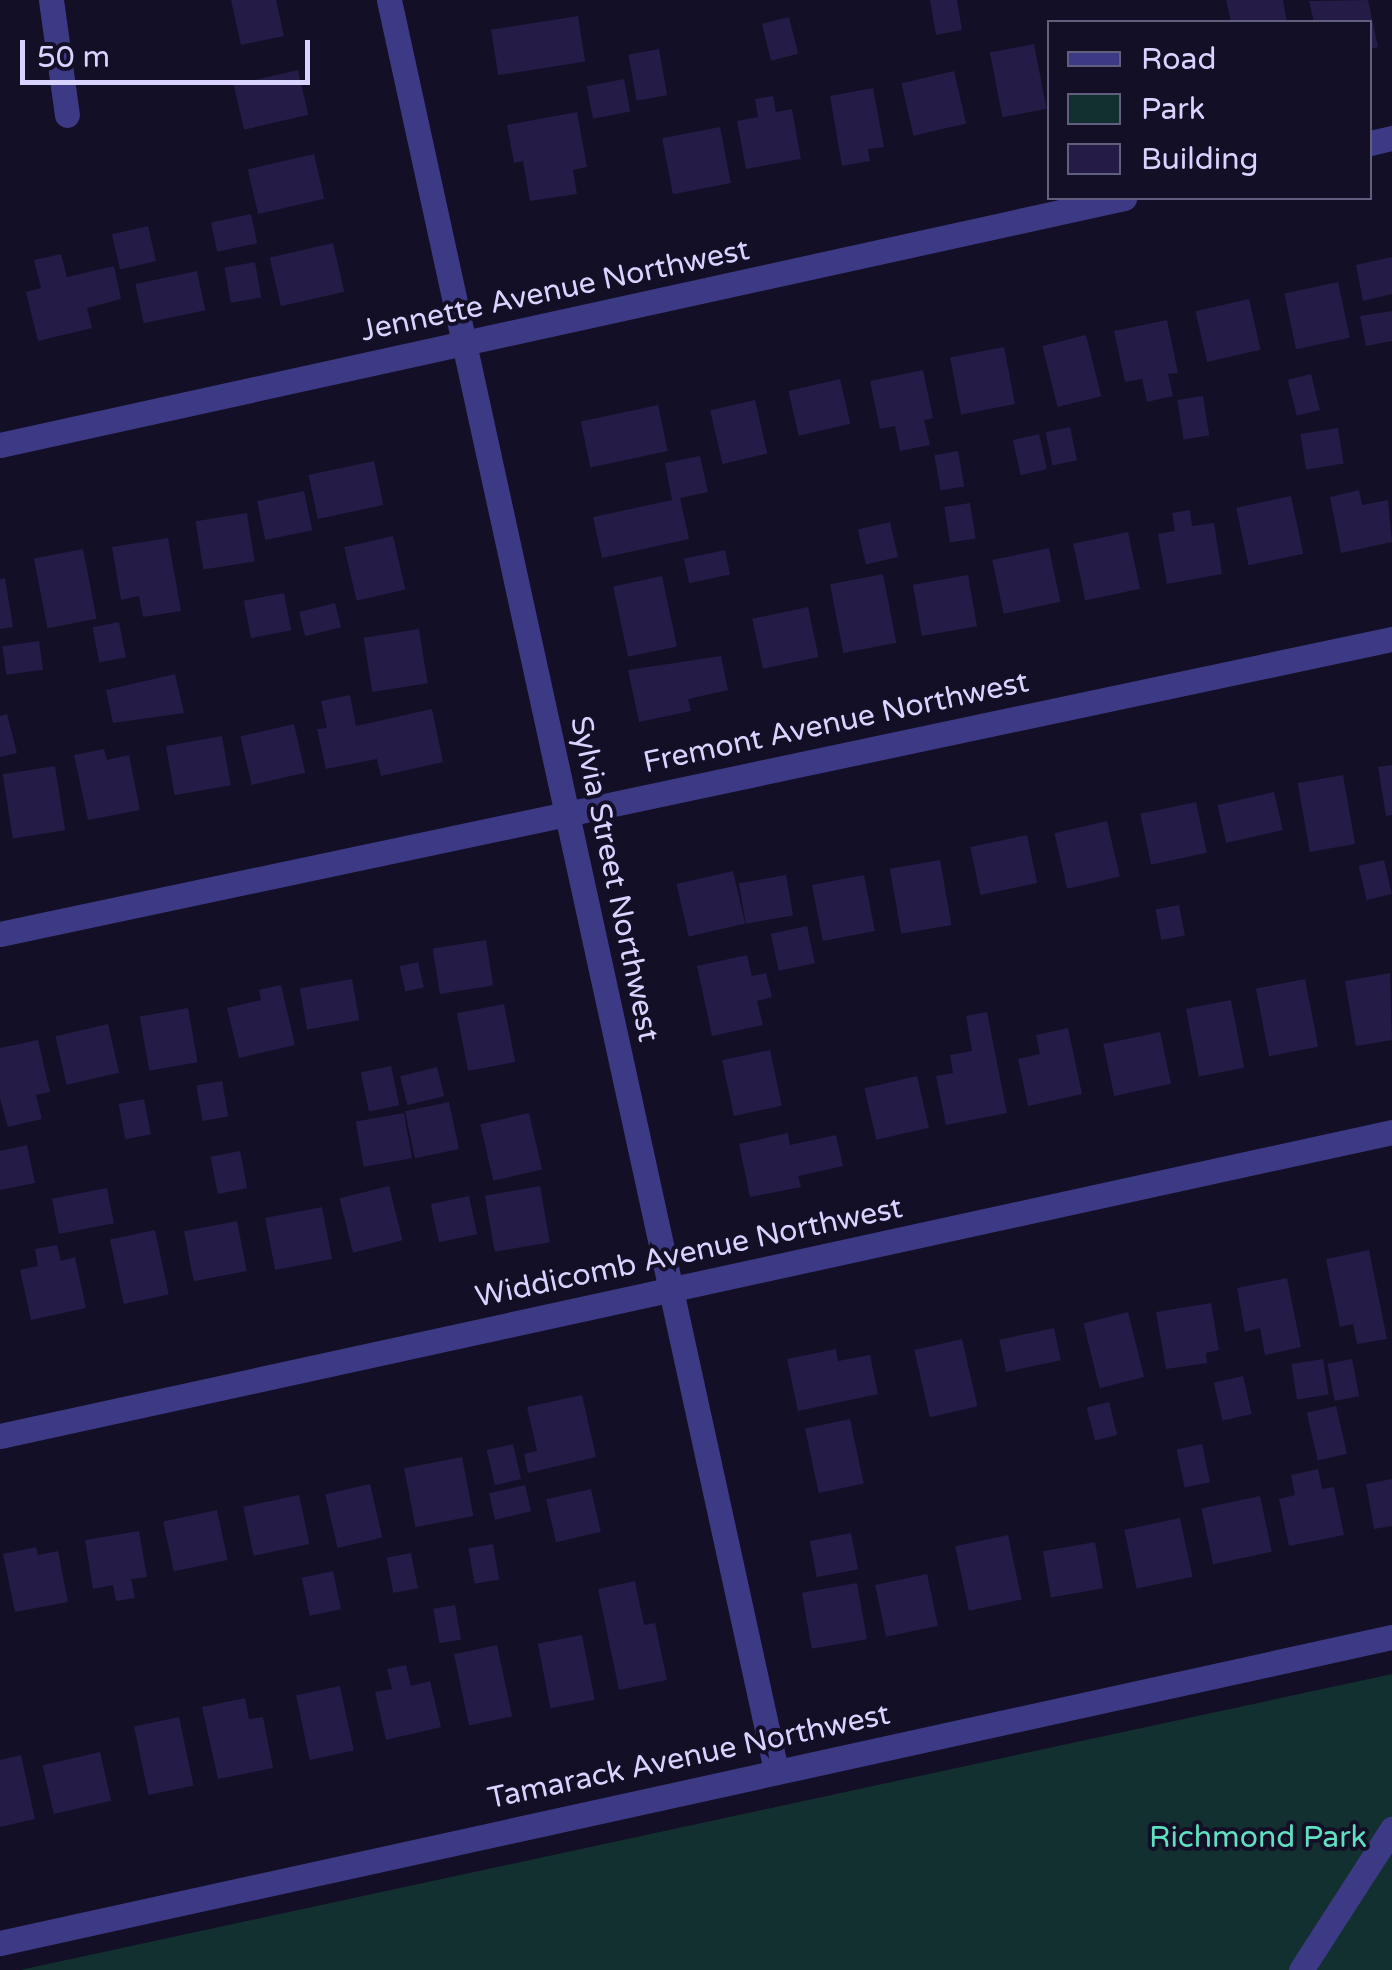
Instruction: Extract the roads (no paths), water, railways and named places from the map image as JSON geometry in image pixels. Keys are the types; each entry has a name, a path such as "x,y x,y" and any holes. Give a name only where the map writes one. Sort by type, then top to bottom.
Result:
{"street":[{"path":"51,0 67,115"},
{"name":"Sylvia Street Northwest","path":"389,0 776,1772"},
{"name":"Jennette Avenue Northwest","path":"0,445 1115,200"},
{"name":"Fremont Avenue Northwest","path":"0,934 1392,639"},
{"name":"Widdicomb Avenue Northwest","path":"0,1436 1392,1132"},
{"name":"Tamarack Avenue Northwest","path":"0,1942 1392,1636"},
{"path":"1301,1970 1392,1829"}],"park label":[{"name":"Richmond Park","path":"1258,1838"}]}
